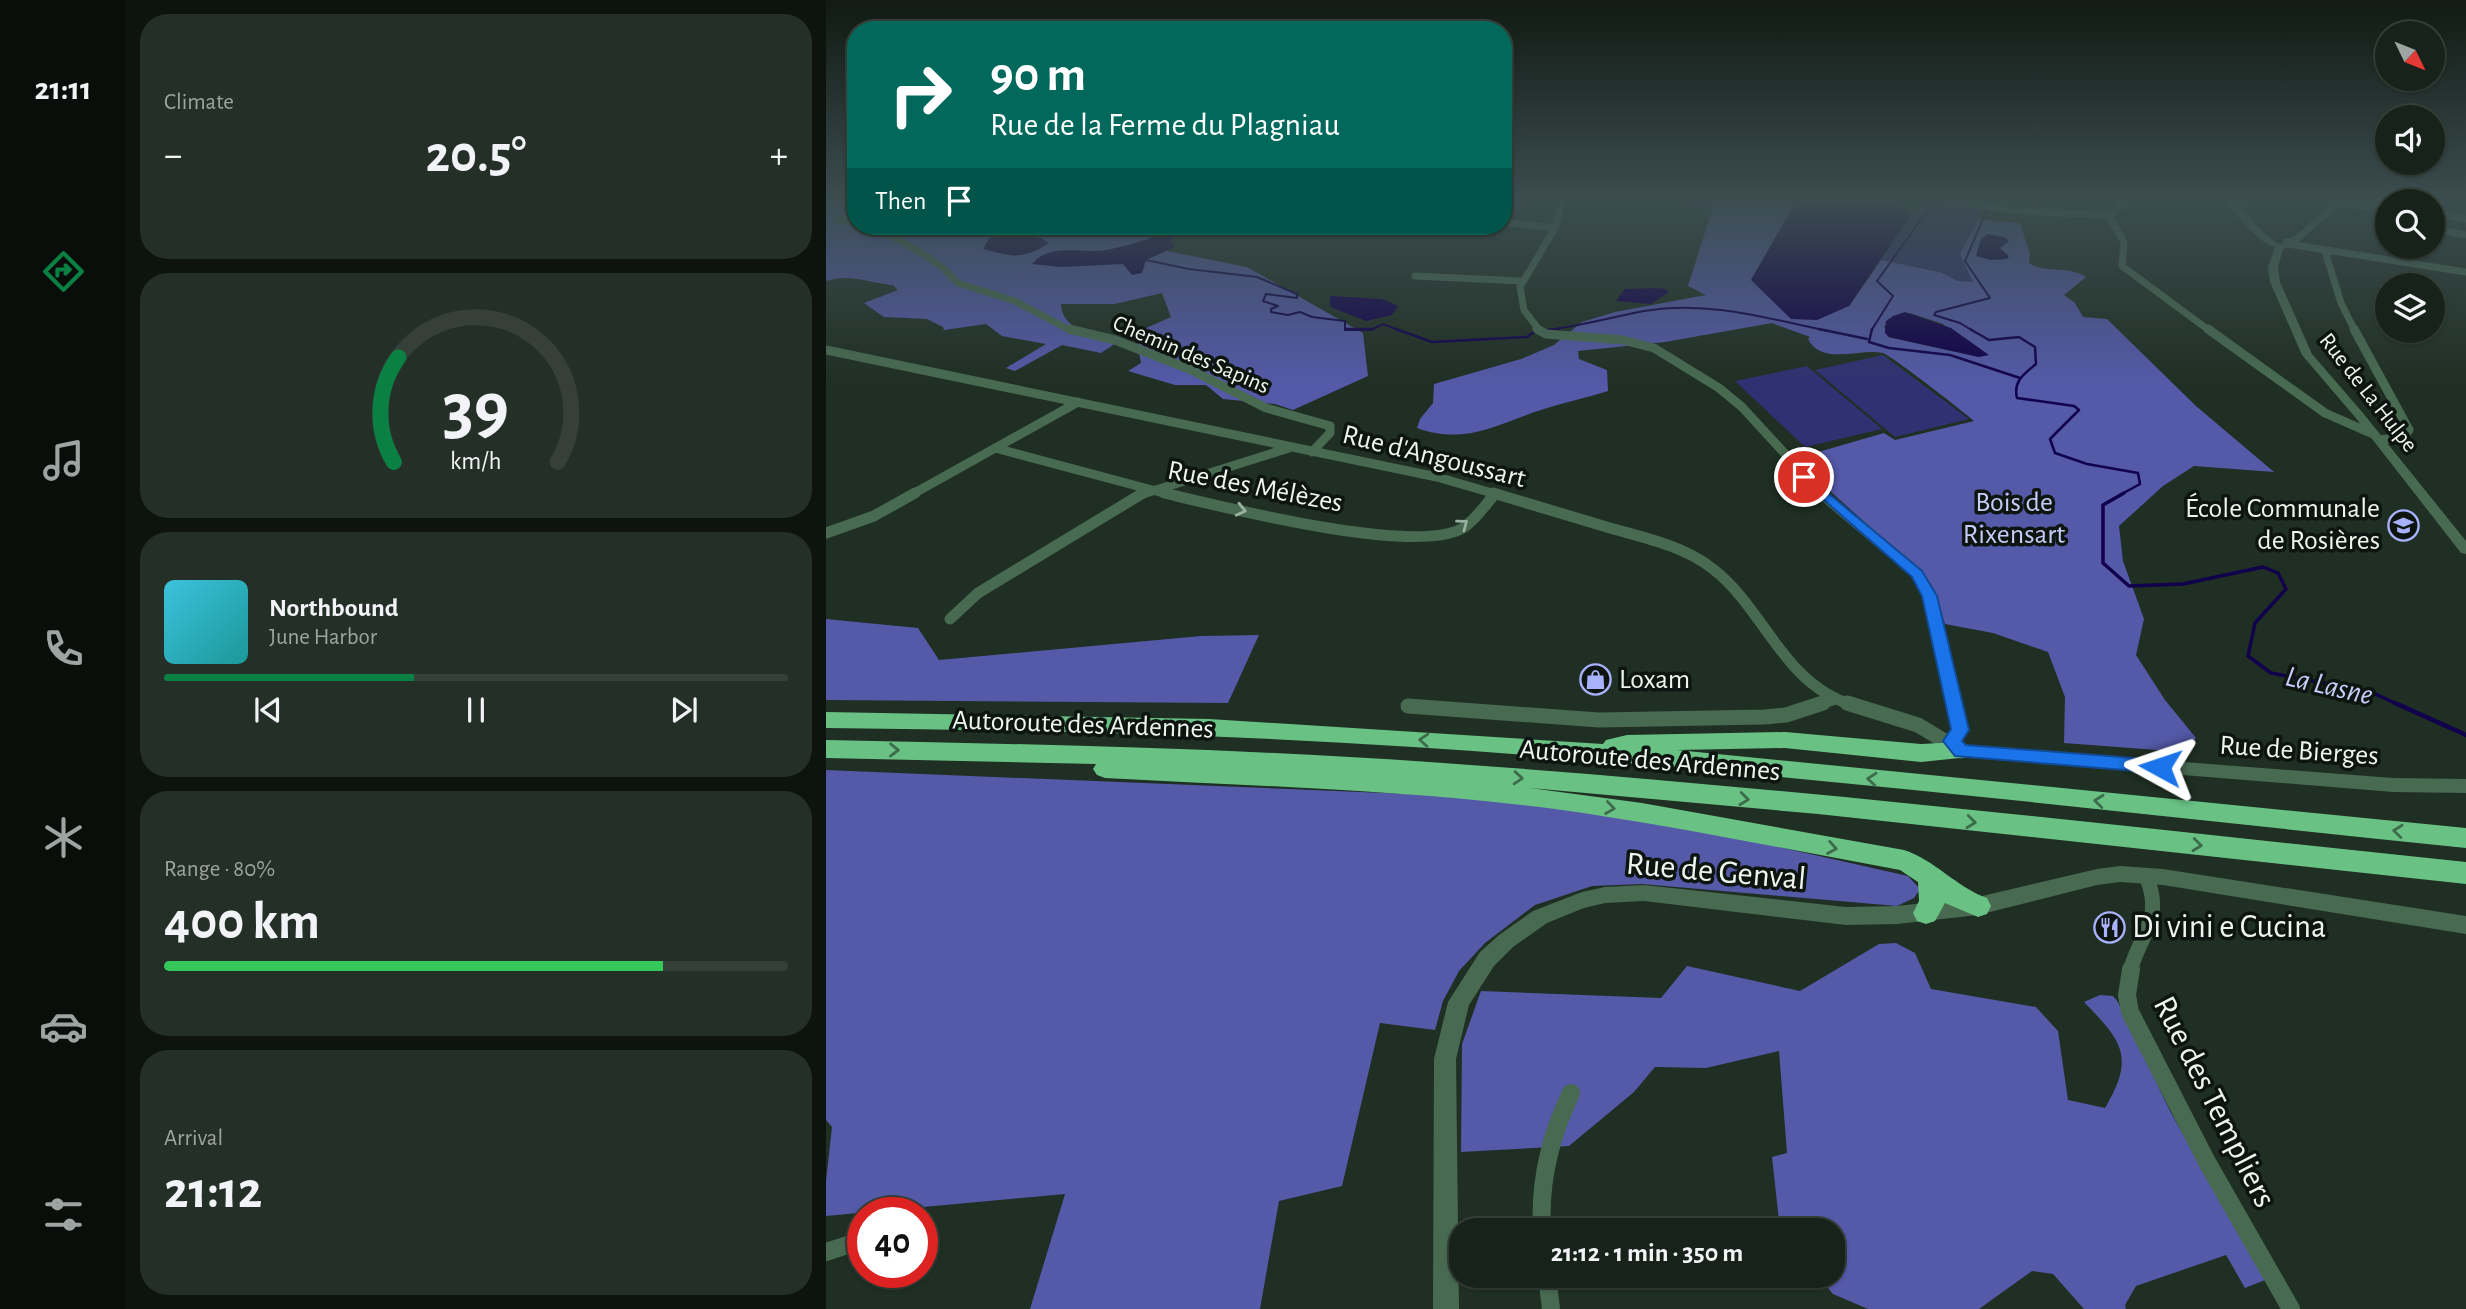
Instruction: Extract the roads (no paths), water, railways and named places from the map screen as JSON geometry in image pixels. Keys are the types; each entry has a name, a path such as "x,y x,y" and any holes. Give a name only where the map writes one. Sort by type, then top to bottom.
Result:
{"highway":[{"name":"Autoroute des Ardennes","path":"826,720 1034,721 1225,729 1590,752 2466,838"},
{"path":"1590,752 1627,743 1737,740 1785,740 1921,753 1956,746"},
{"name":"Autoroute des Ardennes","path":"826,749 1058,753 1255,761 1590,784 2466,873"},
{"path":"1058,753 1079,767 1426,787 1656,815 1903,860 1923,869 1950,894 1978,905"},
{"path":"1926,913 1932,902 1931,878"}],"street":[{"name":"Chemin des Sapins","path":"933,261 958,283 1015,300 1066,328 1115,340 1189,369 1266,408 1330,426 1330,433 1312,452"},
{"path":"1534,261 1522,281 1520,290 1524,310 1543,333 1623,340 1654,348 1719,388 1742,407 1819,492 1917,574 1930,596 1960,730 1956,746"},
{"path":"2122,261 2122,266 2325,413 2377,438 2404,437 2409,430 2396,410 2342,303 2328,261"},
{"name":"Rue de La Hulpe","path":"2276,261 2273,267 2275,282 2307,355 2466,550"},
{"path":"2393,261 2466,272"},
{"path":"1415,276 1522,281"},
{"path":"826,358 832,351"},
{"name":"Rue d'Angoussart","path":"832,351 1437,477 1668,545 1698,558 1723,579 1801,673 1835,699 1910,721 1956,746"},
{"path":"826,534 874,516 1078,402"},
{"path":"950,619 978,593 1151,489 1291,447"},
{"name":"Rue des Mélèzes","path":"995,448 1151,489 1280,518 1396,537 1427,537 1463,528 1495,494"},
{"path":"1408,706 1551,718 1621,720 1786,715 1835,699"},
{"name":"Rue de Bierges","path":"1956,746 2393,785 2466,786"},
{"name":"Rue de Genval","path":"1446,1309 1445,1059 1459,1002 1476,973 1506,941 1550,912 1605,895 1644,893 1846,916 1926,913 1978,905 2119,874 2466,925"},
{"name":"Rue des Templiers","path":"2146,876 2154,901 2146,931 2128,971 2126,996 2130,1012 2207,1162 2291,1309"},
{"path":"1542,1218 1541,1197 1547,1154 1571,1093"},
{"path":"826,1252 847,1245"},
{"path":"1548,1288 1551,1309"}],"waterway":[{"path":"1151,261 1189,269 1257,277 1297,294 1297,298 1266,294 1263,301 1278,306 1271,309 1271,312 1288,315 1300,312 1312,317 1345,321 1345,329"},
{"path":"1872,330 1893,296 1877,281 1891,261"},
{"name":"La Lasne","path":"1965,261 1990,298 1936,312 1934,315 1960,323 1973,331"},
{"path":"1559,329 1548,330 1644,311 1690,308 1736,312 1827,331"},
{"path":"1373,329 1383,324 1401,331"},
{"path":"1345,329 1373,329"},
{"path":"1345,329 1373,329"},
{"path":"1396,329 1432,342 1527,337 1534,332"},
{"path":"1819,329 1867,339"},
{"name":"La Lasne","path":"1970,329 1989,340 2019,337 2035,347 2036,364 2018,382 2017,398 2074,406 2079,410 2050,439 2055,453 2087,464 2138,473 2140,484 2120,495"},
{"path":"1872,330 1869,342 1889,348 1950,355 2020,378"},
{"name":"La Lasne","path":"2124,493 2103,505 2103,563 2129,586 2183,584 2263,567 2278,573 2286,589 2255,623 2248,656 2271,673 2371,692 2399,705"},
{"name":"La Lasne","path":"2395,703 2466,735"}],"place":[{"name":"École Communale de Rosières","path":"2403,525"},
{"name":"Loxam","path":"1596,680"},
{"name":"Di vini e Cucina","path":"2109,927"}],"park label":[{"name":"Bois de Rixensart","path":"2014,519"}]}
